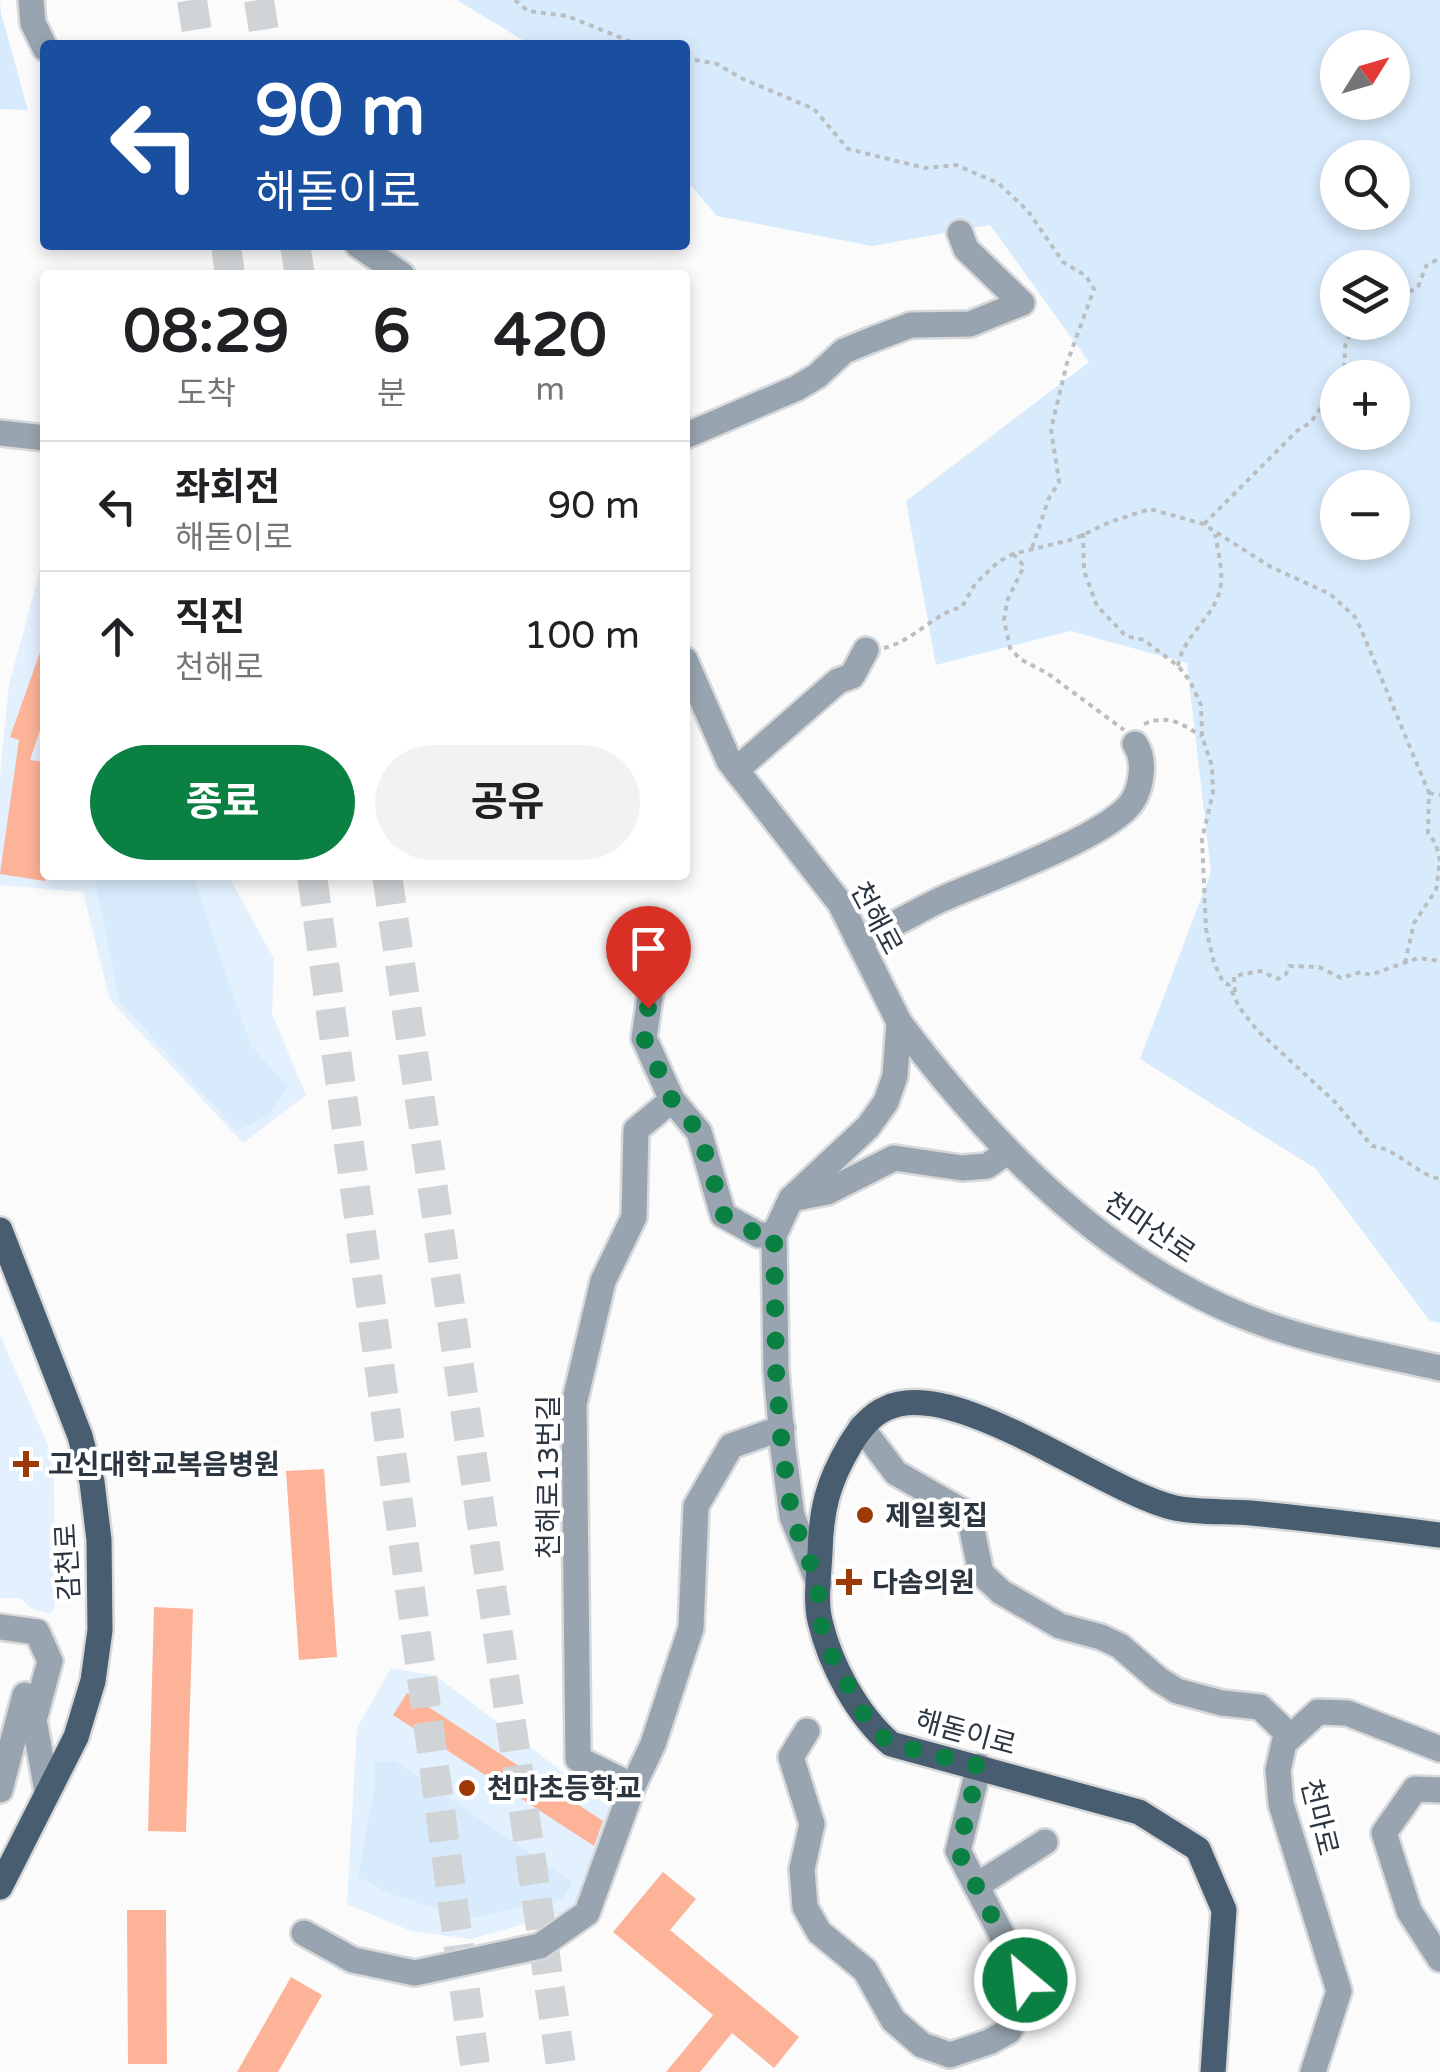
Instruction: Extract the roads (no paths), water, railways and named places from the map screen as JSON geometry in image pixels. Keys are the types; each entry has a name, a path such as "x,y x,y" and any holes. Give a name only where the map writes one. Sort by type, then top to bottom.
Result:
{"main road":[{"name":"감천로","path":"0,1230 80,1436 92,1482 99,1540 100,1630 93,1681 76,1737 0,1886"},
{"path":"861,1427 888,1407 914,1402 958,1410 998,1423 1086,1469 1175,1508 1440,1534"},
{"name":"해돋이로","path":"861,1427 832,1474 820,1529 819,1618 830,1652 870,1726 891,1744 1139,1812 1198,1849 1224,1910 1213,2072"}],"street":[{"path":"30,0 33,23 41,40"},
{"path":"690,434 797,388 844,351 911,326 970,324 1022,303 966,249 960,233"},
{"path":"365,250 395,270"},
{"path":"0,433 40,437"},
{"path":"736,770 838,682 852,676 866,650"},
{"name":"천해로","path":"690,671 736,770 840,903 899,1022"},
{"path":"856,938 884,930 904,917 1077,839 1124,812 1134,800 1142,770 1140,751 1135,744"},
{"path":"657,948 644,1038 672,1100 699,1132 724,1215 759,1235 774,1234"},
{"path":"818,1584 792,1516 776,1370 774,1234 792,1199 868,1127 886,1102 895,1076 899,1022"},
{"name":"천마산로","path":"899,1022 1006,1152 1068,1207 1162,1277 1266,1325 1440,1368"},
{"name":"천해로13번길","path":"633,1786 578,1759 574,1404 603,1280 634,1217 636,1130 672,1100"},
{"path":"792,1199 828,1192 894,1158 962,1168 987,1166 1006,1152"},
{"path":"861,1427 888,1466 910,1484 964,1512 971,1524 981,1574 1002,1592 1060,1626 1101,1636 1120,1646 1177,1691 1222,1703 1260,1707 1290,1736 1318,1712 1347,1713 1440,1749"},
{"path":"304,1933 353,1960 415,1973 540,1946 586,1913 633,1786 653,1744 691,1628 696,1506 731,1446 782,1428"},
{"path":"4,1627 38,1632 50,1661 34,1720 47,1791"},
{"path":"0,1790 33,1666 29,1644 4,1627"},
{"path":"807,1731 790,1757 812,1824 802,1869 805,1907 819,1932 865,1970 892,2020 922,2045 950,2055 1009,2031 1023,2004 1025,1980 958,1851 979,1766"},
{"name":"천마로","path":"1290,1736 1284,1743 1278,1770 1281,1804 1339,1991 1313,2072"},
{"path":"1440,1790 1415,1789 1384,1833 1409,1910 1440,1958"},
{"path":"976,1886 1045,1842"}],"tunnel":[{"path":"192,0 198,40"},
{"path":"259,0 265,40"},
{"path":"227,250 229,270"},
{"path":"296,250 299,270"},
{"path":"313,880 476,2072"},
{"path":"388,880 562,2072"}],"place":[{"name":"고신대학교복음병원","path":"26,1464"},
{"name":"제일횟집","path":"865,1515"},
{"name":"다솜의원","path":"849,1582"},
{"name":"천마초등학교","path":"467,1788"}]}
